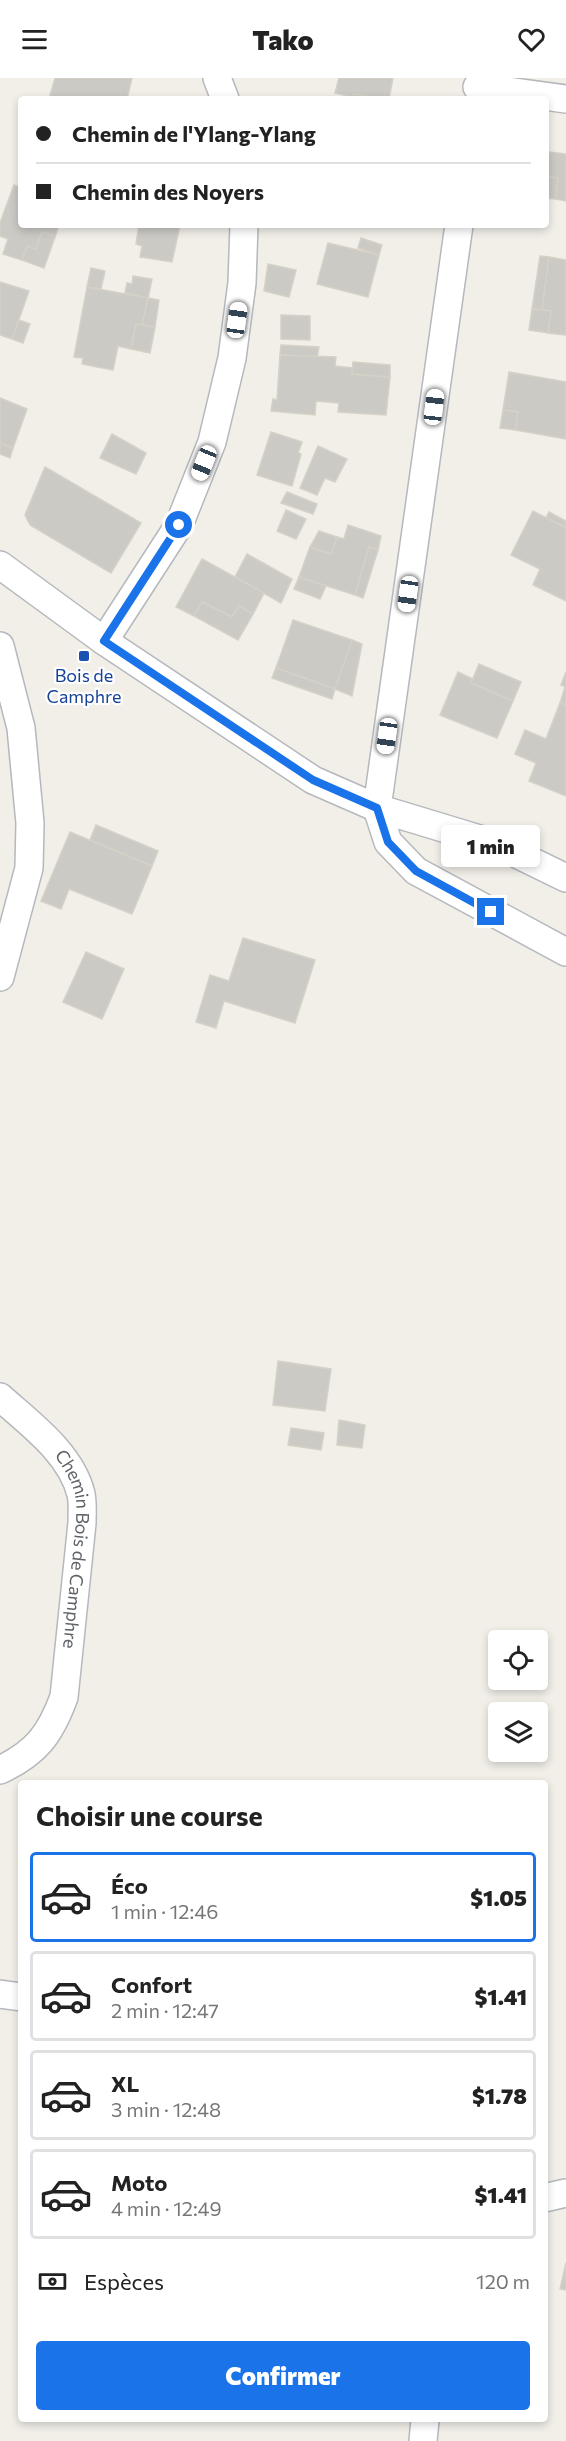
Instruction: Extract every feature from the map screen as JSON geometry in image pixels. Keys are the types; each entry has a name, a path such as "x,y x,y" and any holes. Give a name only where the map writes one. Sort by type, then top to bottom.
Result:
{"street":[{"path":"217,78 224,96"},
{"path":"477,88 542,96"},
{"path":"549,97 566,99"},
{"path":"104,641 179,525 212,442 232,358 242,283 244,228"},
{"path":"459,228 377,808 388,842 416,871 566,952"},
{"path":"0,565 104,641 313,780 377,808 496,844 566,878"},
{"path":"0,646 21,728 30,823 29,868 0,977"},
{"name":"Chemin Bois de Camphre","path":"0,1397 36,1429 72,1472 81,1496 82,1523 64,1697 55,1722 40,1743 23,1759 0,1770"},
{"path":"0,1994 18,1996"},
{"path":"548,2197 566,2193"},
{"path":"423,2441 425,2422"}],"building":[{"path":"55,78 132,78 128,96 50,96"},
{"path":"339,78 393,78 390,96 354,94 348,96 335,93"},
{"path":"549,152 566,154 566,201 555,199 558,178 549,176"},
{"path":"549,176 558,178 555,199 549,198"},
{"path":"14,185 18,187 18,228 58,228 55,237 42,232 36,249 27,246 22,260 3,254 8,239 0,236 0,223"},
{"path":"139,228 179,228 172,262 140,257 142,246 136,244"},
{"path":"42,232 55,237 44,268 22,260 27,246 36,249"},
{"path":"361,238 382,245 379,255 358,248"},
{"path":"328,243 379,255 368,297 317,284"},
{"path":"540,256 549,257 542,310 532,309"},
{"path":"549,257 566,260 566,335 548,333 551,311 542,310"},
{"path":"268,264 296,270 289,297 264,291"},
{"path":"91,268 105,271 101,289 87,287"},
{"path":"133,276 152,279 148,298 125,293 127,283 132,284"},
{"path":"0,282 29,291 12,339 0,335"},
{"path":"87,287 148,298 142,325 136,324 131,349 118,346 113,370 82,364 83,358 74,357"},
{"path":"148,298 159,300 155,327 142,325"},
{"path":"532,309 551,311 548,333 529,330"},
{"path":"281,315 310,316 310,340 281,339"},
{"path":"19,320 30,324 23,343 12,339"},
{"path":"136,324 155,327 150,353 131,349"},
{"path":"281,345 319,347 317,358 280,355"},
{"path":"280,355 336,357 335,366 353,368 352,374 390,377 386,415 338,412 339,403 316,401 315,415 271,411 273,399 277,400"},
{"path":"353,362 390,365 390,377 352,374"},
{"path":"509,372 566,382 566,439 515,430 518,412 503,410"},
{"path":"0,398 27,409 13,448 0,443"},
{"path":"503,410 518,412 515,430 500,428"},
{"path":"271,432 302,442 292,486 257,475"},
{"path":"112,434 146,453 136,474 100,458"},
{"path":"0,443 13,448 10,458 0,454"},
{"path":"318,446 347,459 335,482 325,478 317,495 300,488"},
{"path":"45,467 141,523 111,573 30,525 25,515"},
{"path":"287,492 317,504 313,514 281,503"},
{"path":"286,510 306,519 296,539 277,531"},
{"path":"533,511 566,528 566,601 533,585 540,569 511,555"},
{"path":"549,512 566,521 566,527 546,518"},
{"path":"348,525 381,536 378,550 369,547 355,595 299,577 310,547 331,554 337,537 344,539"},
{"path":"319,531 337,537 331,554 310,547"},
{"path":"369,547 378,550 363,598 355,595"},
{"path":"247,554 292,579 281,603 235,577"},
{"path":"202,559 264,593 253,614 239,606 232,617 202,602 194,616 176,607"},
{"path":"299,577 326,586 320,599 294,589"},
{"path":"202,602 232,617 239,606 253,614 238,640 194,616"},
{"path":"293,620 352,640 335,689 276,668"},
{"path":"352,640 362,644 352,696 335,689"},
{"path":"479,664 521,682 513,701 471,683"},
{"path":"276,668 335,689 332,699 272,678"},
{"path":"458,672 473,679 471,683 513,701 497,738 440,715"},
{"path":"566,672 566,687 561,685"},
{"path":"566,687 566,705 560,703"},
{"path":"560,703 566,705 566,796 529,781 536,763 515,754 525,730 546,739"},
{"path":"96,825 158,851 152,866 90,840"},
{"path":"70,832 152,866 132,914 69,889 61,909 41,901"},
{"path":"243,938 315,960 295,1023 224,1001 216,1028 196,1022 210,975 229,981"},
{"path":"86,952 124,969 102,1019 63,1002"},
{"path":"278,1361 331,1369 325,1411 273,1405"},
{"path":"339,1420 365,1425 362,1448 337,1445"},
{"path":"291,1428 324,1433 321,1450 288,1445"},
{"path":"566,2263 566,2290 560,2289"}],"place":[{"name":"Bois de Camphre","path":"84,656"}],"route":[{"path":"179,525 104,641 313,780 377,808 388,842 416,871 491,912"}]}
